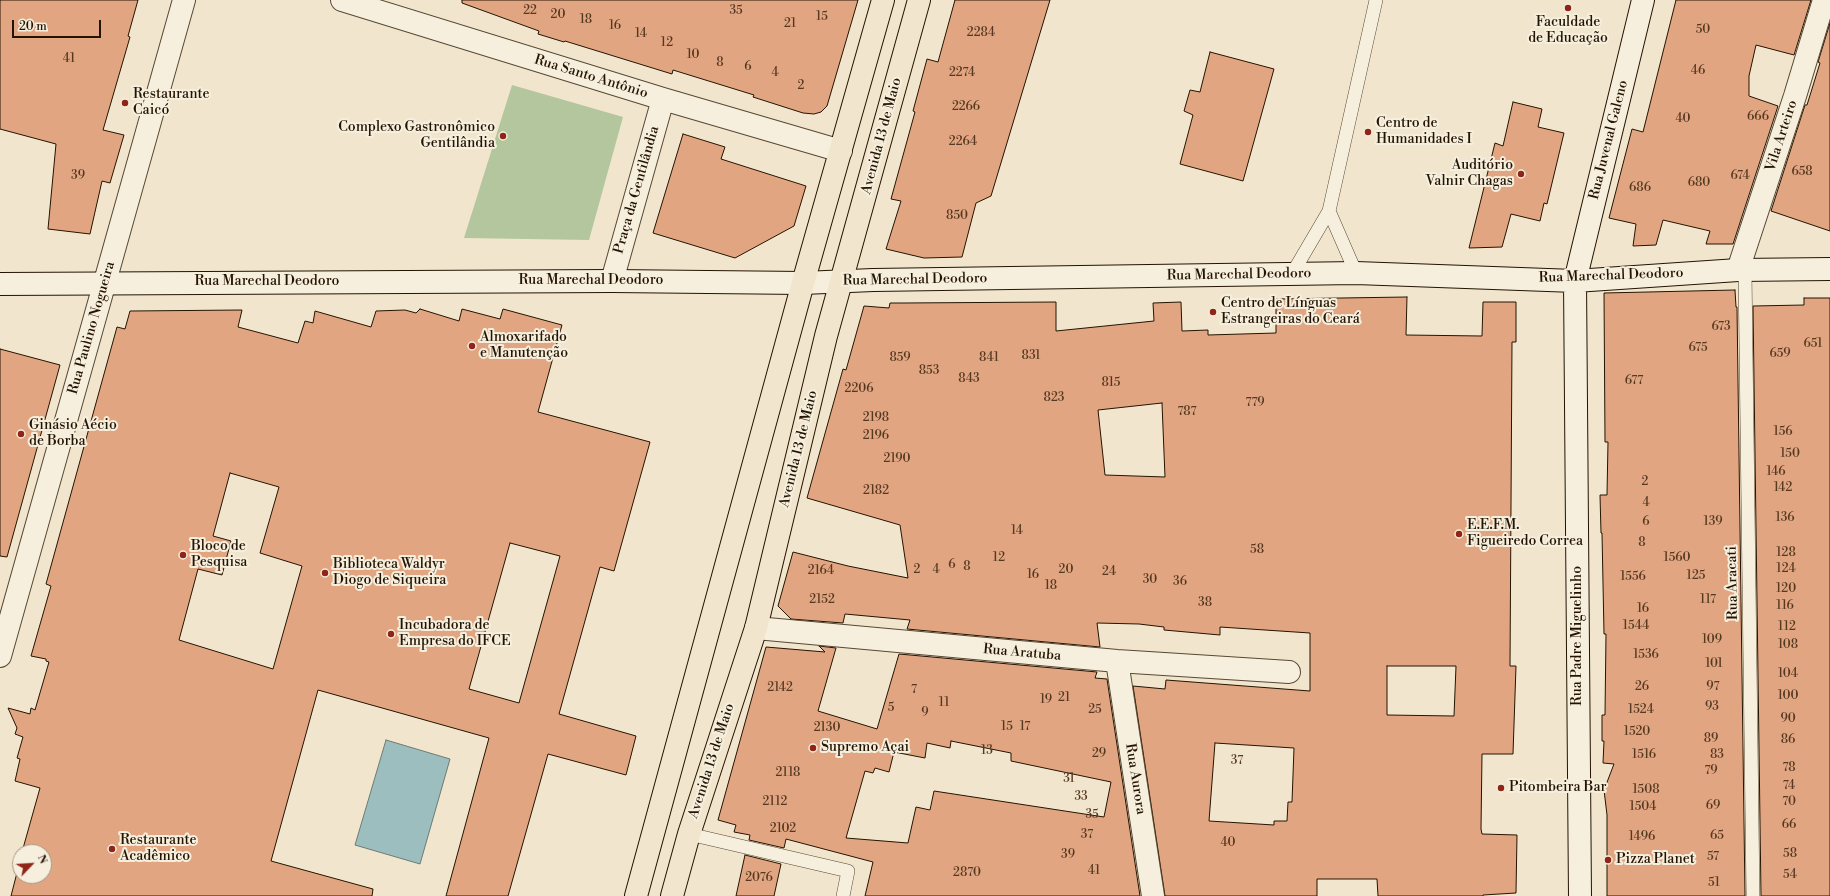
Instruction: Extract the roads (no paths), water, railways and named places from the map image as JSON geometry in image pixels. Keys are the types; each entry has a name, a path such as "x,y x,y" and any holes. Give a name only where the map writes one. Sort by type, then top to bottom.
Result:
{"main road":[{"path":"636,896 803,283 883,0"},
{"name":"Avenida 13 de Maio","path":"672,896 689,834 756,628 826,336 919,0"}],"street":[{"name":"Rua Paulino Nogueira","path":"0,656 184,0"},
{"name":"Rua Santo Antônio","path":"342,0 664,99 841,151"},
{"name":"Rua Juvenal Galeno","path":"1575,281 1643,0"},
{"name":"Vila Arteiro","path":"1741,270 1824,0"},
{"name":"Praça da Gentilândia","path":"612,281 664,99"},
{"name":"Rua Marechal Deodoro","path":"0,284 104,282 612,281 803,283 842,280 1292,274 1356,274 1575,281 1741,270 1830,269"},
{"name":"Rua Padre Miguelinho","path":"1575,281 1580,896"},
{"name":"Rua Aratuba","path":"756,628 1117,661 1289,672"},
{"name":"Rua Aurora","path":"1117,661 1153,896"}],"lane":[{"path":"1292,274 1329,212 1376,0"},
{"path":"1329,212 1356,274"},
{"name":"Rua Aracati","path":"1741,270 1753,896"},
{"path":"689,834 848,871 843,896"}],"water":[{"path":"386,740 450,759 420,864 355,845"}],"place":[{"name":"Faculdade de Educação","path":"1568,8"},
{"name":"Restaurante Caicó","path":"125,103"},
{"name":"Centro de Humanidades I","path":"1368,132"},
{"name":"Complexo Gastronômico Gentilândia","path":"503,136"},
{"name":"Auditório Valnir Chagas","path":"1521,174"},
{"name":"Centro de Línguas Estrangeiras do Ceará","path":"1213,312"},
{"name":"Almoxarifado e Manutenção","path":"472,346"},
{"name":"Ginásio Aécio de Borba","path":"21,434"},
{"name":"E.E.F.M. Figueiredo Correa","path":"1459,534"},
{"name":"Bloco de Pesquisa","path":"183,555"},
{"name":"Biblioteca Waldyr Diogo de Siqueira","path":"325,573"},
{"name":"Incubadora de Empresa do IFCE","path":"391,634"},
{"name":"Supremo Açai","path":"813,748"},
{"name":"Pitombeira Bar","path":"1501,788"},
{"name":"Restaurante Acadêmico","path":"112,849"},
{"name":"Pizza Planet","path":"1608,860"}]}
